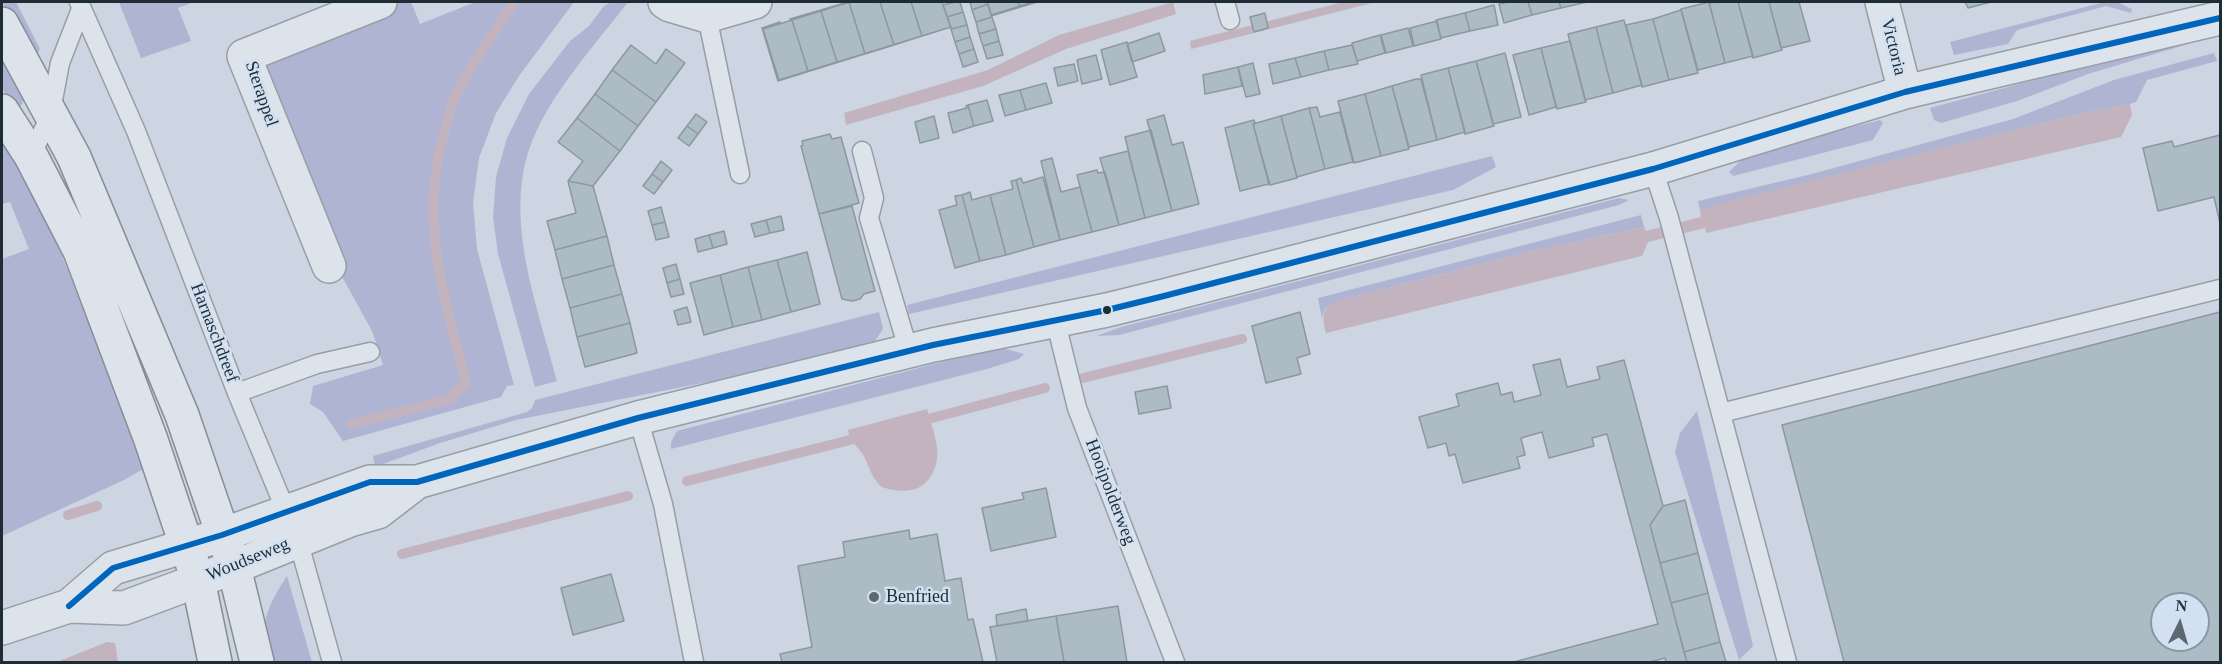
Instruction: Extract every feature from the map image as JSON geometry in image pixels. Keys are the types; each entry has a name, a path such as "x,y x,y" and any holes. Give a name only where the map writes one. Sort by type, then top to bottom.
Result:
{"street":[{"name":"Sterappel","path":"328,266 244,56 380,2"},
{"path":"665,2 707,16 755,2"},
{"name":"Victoria","path":"1882,2 1905,92"},
{"name":"Woudseweg","path":"69,606 113,568 222,535 350,520 378,512 417,482 638,418 909,352 1164,296 1653,170 1905,92 2220,18"},
{"path":"2,24 74,157 178,405 234,567 257,663"},
{"path":"2,111 31,156 80,251 151,440 198,580 215,663"},
{"name":"Woudseweg","path":"2,628 69,606 124,608 234,567 292,526"}],"lane":[{"path":"1225,2 1230,20"},
{"name":"Harnaschdreef","path":"31,156 50,116 60,63 80,5"},
{"name":"Harnaschdreef","path":"80,5 136,131 237,393 292,526 332,663"},
{"path":"707,16 740,174"},
{"path":"862,151 874,198 869,218 909,352"},
{"path":"1653,170 1669,218 1786,663"},
{"path":"1721,413 2220,289"},
{"name":"Hooipolderweg","path":"1055,319 1077,408 1175,663"},
{"path":"237,393 317,364 370,352"},
{"path":"638,418 663,504 693,663"}],"shaded area":[{"path":"2,2 16,2 40,49 35,57"},
{"path":"119,2 194,2 178,8 191,41 141,58"},
{"path":"400,2 411,2 420,24 475,2 574,2 519,76 496,113 479,158 473,203 477,249 514,385 507,386 501,397 343,441 323,412 310,404 313,386 383,365 373,333 338,269 256,61"},
{"path":"611,2 628,2 578,65 544,115 525,162 521,193 521,225 525,257 557,381 535,387 498,254 493,218 496,177 507,138 529,94 570,41 589,26 604,6"},
{"path":"1173,2 1176,14 1066,49 983,86 846,125 844,113 988,70 1059,35"},
{"path":"1343,2 1376,2 1191,49 1190,41"},
{"path":"2117,2 2132,9 2131,13 2106,6 2017,30 2008,44 1954,55 1950,42 2101,3"},
{"path":"2186,39 2188,44 2088,74 2017,101 1941,123 1934,120 1930,108"},
{"path":"2,50 27,94 17,114 2,88"},
{"path":"2214,53 2217,61 2147,80 2136,102 2130,104 2066,117 1700,210 1698,201 1812,174 2013,119 2114,80"},
{"path":"2130,104 2132,115 2121,137 1706,233 1705,228 1648,242 1642,256 1326,333 1325,310 1337,301 1534,251 1644,227 1646,231 1701,217 1700,210 1726,202 2066,117"},
{"path":"1880,120 1883,123 1873,140 1733,176 1729,172 1739,162 1757,152"},
{"path":"2,136 48,220 145,468 124,480 2,536 2,259 29,249 10,202 2,204"},
{"path":"1492,156 1496,167 1453,190 909,314 907,305"},
{"path":"1619,198 1629,200 1619,205 1119,335 1097,336 1121,327"},
{"path":"1641,215 1644,227 1534,251 1337,301 1325,309 1322,318 1318,298"},
{"path":"879,312 883,329 875,341 748,374 516,420 440,443 375,467 373,456 527,412 532,408 535,400"},
{"path":"999,347 1024,354 1019,359 987,369 671,449 671,442 677,431"},
{"path":"927,409 937,451 936,464 929,479 912,490 897,490 881,486 862,453 851,440 848,430"},
{"path":"1697,411 1753,646 1739,660 1675,452 1680,433"},
{"path":"287,576 312,662 266,662 264,627 266,617 274,597"},
{"path":"107,642 115,643 118,662 57,662"}],"building":[{"path":"848,2 851,2 790,19"},
{"path":"849,2 865,54 837,62 821,11"},
{"path":"849,2 880,2 894,45 865,54"},
{"path":"880,2 911,2 922,36 894,45"},
{"path":"911,2 942,2 951,27 922,36"},
{"path":"960,2 963,12 947,17 943,5"},
{"path":"970,2 987,2 988,4 972,10"},
{"path":"987,2 1018,2 1020,6 991,15"},
{"path":"1018,2 1033,2 1020,6"},
{"path":"1037,2 991,16 991,15"},
{"path":"1528,2 1532,15 1504,23 1499,4"},
{"path":"1528,2 1559,2 1561,8 1532,15"},
{"path":"1559,2 1587,2 1561,8"},
{"path":"1709,2 1725,63 1698,70 1681,9"},
{"path":"1738,2 1753,56 1725,63 1709,3"},
{"path":"1738,2 1769,2 1782,50 1753,58"},
{"path":"1769,2 1799,2 1810,41 1781,48"},
{"path":"1965,2 1991,2 1968,8"},
{"path":"988,4 992,17 976,22 972,10"},
{"path":"1494,5 1498,25 1470,31 1465,13"},
{"path":"1681,10 1698,73 1669,80 1653,19"},
{"path":"821,11 837,62 808,71 792,20"},
{"path":"963,12 967,25 951,29 947,17"},
{"path":"1265,13 1268,28 1254,32 1250,17"},
{"path":"1465,13 1470,31 1441,38 1436,20"},
{"path":"992,17 996,29 979,34 976,22"},
{"path":"1653,19 1669,80 1642,87 1626,25"},
{"path":"792,20 808,71 779,80 763,29"},
{"path":"1624,20 1642,85 1613,93 1596,27"},
{"path":"1437,21 1441,39 1414,46 1410,28"},
{"path":"780,22 763,29 779,80 951,27 778,81 762,28"},
{"path":"967,25 970,37 955,42 951,29"},
{"path":"1596,27 1613,93 1585,100 1568,34"},
{"path":"1408,28 1413,46 1386,53 1381,35"},
{"path":"996,29 999,41 983,46 979,34"},
{"path":"1159,33 1165,51 1132,62 1127,44"},
{"path":"1380,35 1385,53 1357,61 1352,43"},
{"path":"970,37 974,49 959,54 955,42"},
{"path":"999,41 1003,55 987,59 983,46"},
{"path":"1570,41 1586,102 1557,109 1541,48"},
{"path":"1127,42 1137,77 1110,85 1101,50"},
{"path":"631,45 656,64 666,49 685,63 656,102 612,70"},
{"path":"1352,45 1358,64 1329,70 1324,51"},
{"path":"1541,48 1556,107 1529,115 1513,55"},
{"path":"974,49 978,62 963,67 959,54"},
{"path":"1324,51 1329,70 1301,77 1295,58"},
{"path":"1505,53 1521,117 1493,124 1476,61"},
{"path":"1096,55 1102,79 1082,84 1077,60"},
{"path":"1295,58 1301,77 1273,84 1269,64"},
{"path":"1476,61 1494,126 1465,134 1448,68"},
{"path":"1253,63 1260,94 1246,97 1238,67"},
{"path":"1074,64 1078,81 1058,86 1054,68"},
{"path":"1238,67 1242,86 1205,94 1203,75"},
{"path":"1448,68 1465,132 1437,140 1421,75"},
{"path":"612,70 656,102 638,126 595,94"},
{"path":"1421,79 1437,140 1409,147 1392,86"},
{"path":"1046,83 1052,103 1026,110 1020,90"},
{"path":"1392,86 1409,149 1381,156 1365,94"},
{"path":"1020,90 1026,110 1005,116 999,95"},
{"path":"595,94 638,126 620,151 577,118"},
{"path":"1365,94 1381,156 1354,163 1338,101"},
{"path":"987,100 993,121 974,126 968,105"},
{"path":"968,105 974,126 953,133 948,113 967,108"},
{"path":"1317,107 1320,117 1340,112 1353,162 1325,169 1309,108"},
{"path":"1309,108 1325,169 1297,177 1281,116"},
{"path":"696,114 707,122 698,134 687,126"},
{"path":"1164,115 1172,145 1183,142 1199,204 1172,211 1147,120"},
{"path":"934,116 939,138 920,143 915,122"},
{"path":"1281,116 1297,178 1270,185 1253,124"},
{"path":"577,118 620,151 593,186 568,181 583,161 558,142"},
{"path":"1254,120 1255,124 1253,124 1269,184 1240,191 1225,128"},
{"path":"687,126 698,134 689,146 678,138"},
{"path":"1151,130 1172,211 1145,218 1125,137"},
{"path":"830,134 832,139 841,137 859,203 819,214 801,146 802,141"},
{"path":"2220,135 2220,223 2214,197 2158,211 2143,148 2172,141 2174,147"},
{"path":"1128,151 1145,218 1119,225 1100,158"},
{"path":"1052,158 1061,192 1080,187 1092,232 1060,240 1041,161"},
{"path":"661,161 672,170 663,182 652,174"},
{"path":"1097,170 1098,173 1105,172 1119,225 1092,232 1077,175"},
{"path":"652,174 663,182 654,194 643,186"},
{"path":"1043,177 1060,240 1034,247 1016,180 1021,178 1023,183"},
{"path":"1016,180 1034,247 1006,255 990,195 1013,189 1011,181"},
{"path":"568,181 593,186 607,236 555,250 547,221 576,213"},
{"path":"970,192 972,200 990,195 1006,255 980,261 962,195"},
{"path":"962,195 980,261 955,268 939,210 957,205 955,196"},
{"path":"852,206 875,291 852,301 842,299 819,214"},
{"path":"661,207 665,222 652,225 648,211"},
{"path":"781,216 784,230 770,233 766,220"},
{"path":"766,220 770,233 755,237 751,224"},
{"path":"665,222 669,237 656,240 652,225"},
{"path":"724,231 727,244 713,248 709,235"},
{"path":"709,235 713,248 698,252 695,239"},
{"path":"607,236 614,265 562,279 555,250"},
{"path":"807,252 820,304 791,312 777,260"},
{"path":"777,260 791,312 762,320 748,267"},
{"path":"676,264 680,279 667,283 663,268"},
{"path":"614,265 622,294 570,308 562,279"},
{"path":"748,267 762,320 733,327 720,275"},
{"path":"720,275 733,327 704,335 690,283"},
{"path":"680,279 684,294 671,297 667,283"},
{"path":"622,294 630,323 577,337 570,308"},
{"path":"687,307 691,322 678,325 674,311"},
{"path":"1300,312 1310,354 1297,358 1301,374 1266,383 1252,326"},
{"path":"2220,312 2220,662 1844,662 1782,425"},
{"path":"630,323 637,353 585,367 577,337"},
{"path":"1560,359 1567,387 1600,379 1597,367 1624,360 1663,506 1650,525 1687,662 1666,662 1665,658 1650,662 1514,662 1658,624 1607,434 1592,438 1594,446 1549,458 1542,432 1521,438 1525,455 1517,457 1520,468 1463,483 1455,454 1449,456 1446,443 1428,448 1419,417 1459,406 1456,394 1498,383 1501,395 1512,392 1514,402 1541,395 1533,365"},
{"path":"1167,386 1171,408 1139,414 1135,392"},
{"path":"1046,488 1056,537 991,551 982,508 1024,499 1022,493"},
{"path":"1685,500 1698,553 1660,563 1650,525 1663,506"},
{"path":"909,530 910,539 937,534 945,581 961,578 968,620 973,619 983,662 782,662 780,654 812,647 798,566 845,557 843,542"},
{"path":"1698,553 1708,593 1671,603 1660,563"},
{"path":"611,574 624,621 573,635 561,588"},
{"path":"1708,593 1720,642 1684,652 1671,603"},
{"path":"1118,606 1127,662 1064,662 1056,616"},
{"path":"1026,609 1028,621 997,626 996,615"},
{"path":"1056,616 1064,662 997,662 990,627"},
{"path":"1720,642 1726,662 1687,662 1684,652"}],"waterway":[{"path":"352,424 450,399 466,383 442,287 437,255 434,192 438,159 454,99 476,59 514,2"},
{"path":"1083,378 1242,339"},
{"path":"917,422 1045,388"},
{"path":"687,481 862,437"},
{"path":"402,554 628,496"},
{"path":"68,515 97,506"}],"transit line":[{"path":"69,606 113,568 222,535 370,482 417,482 638,418 933,345 1107,310 1164,296 1653,169 1905,92 2220,18"}],"place":[{"name":"Benfried","path":"874,597"}]}
